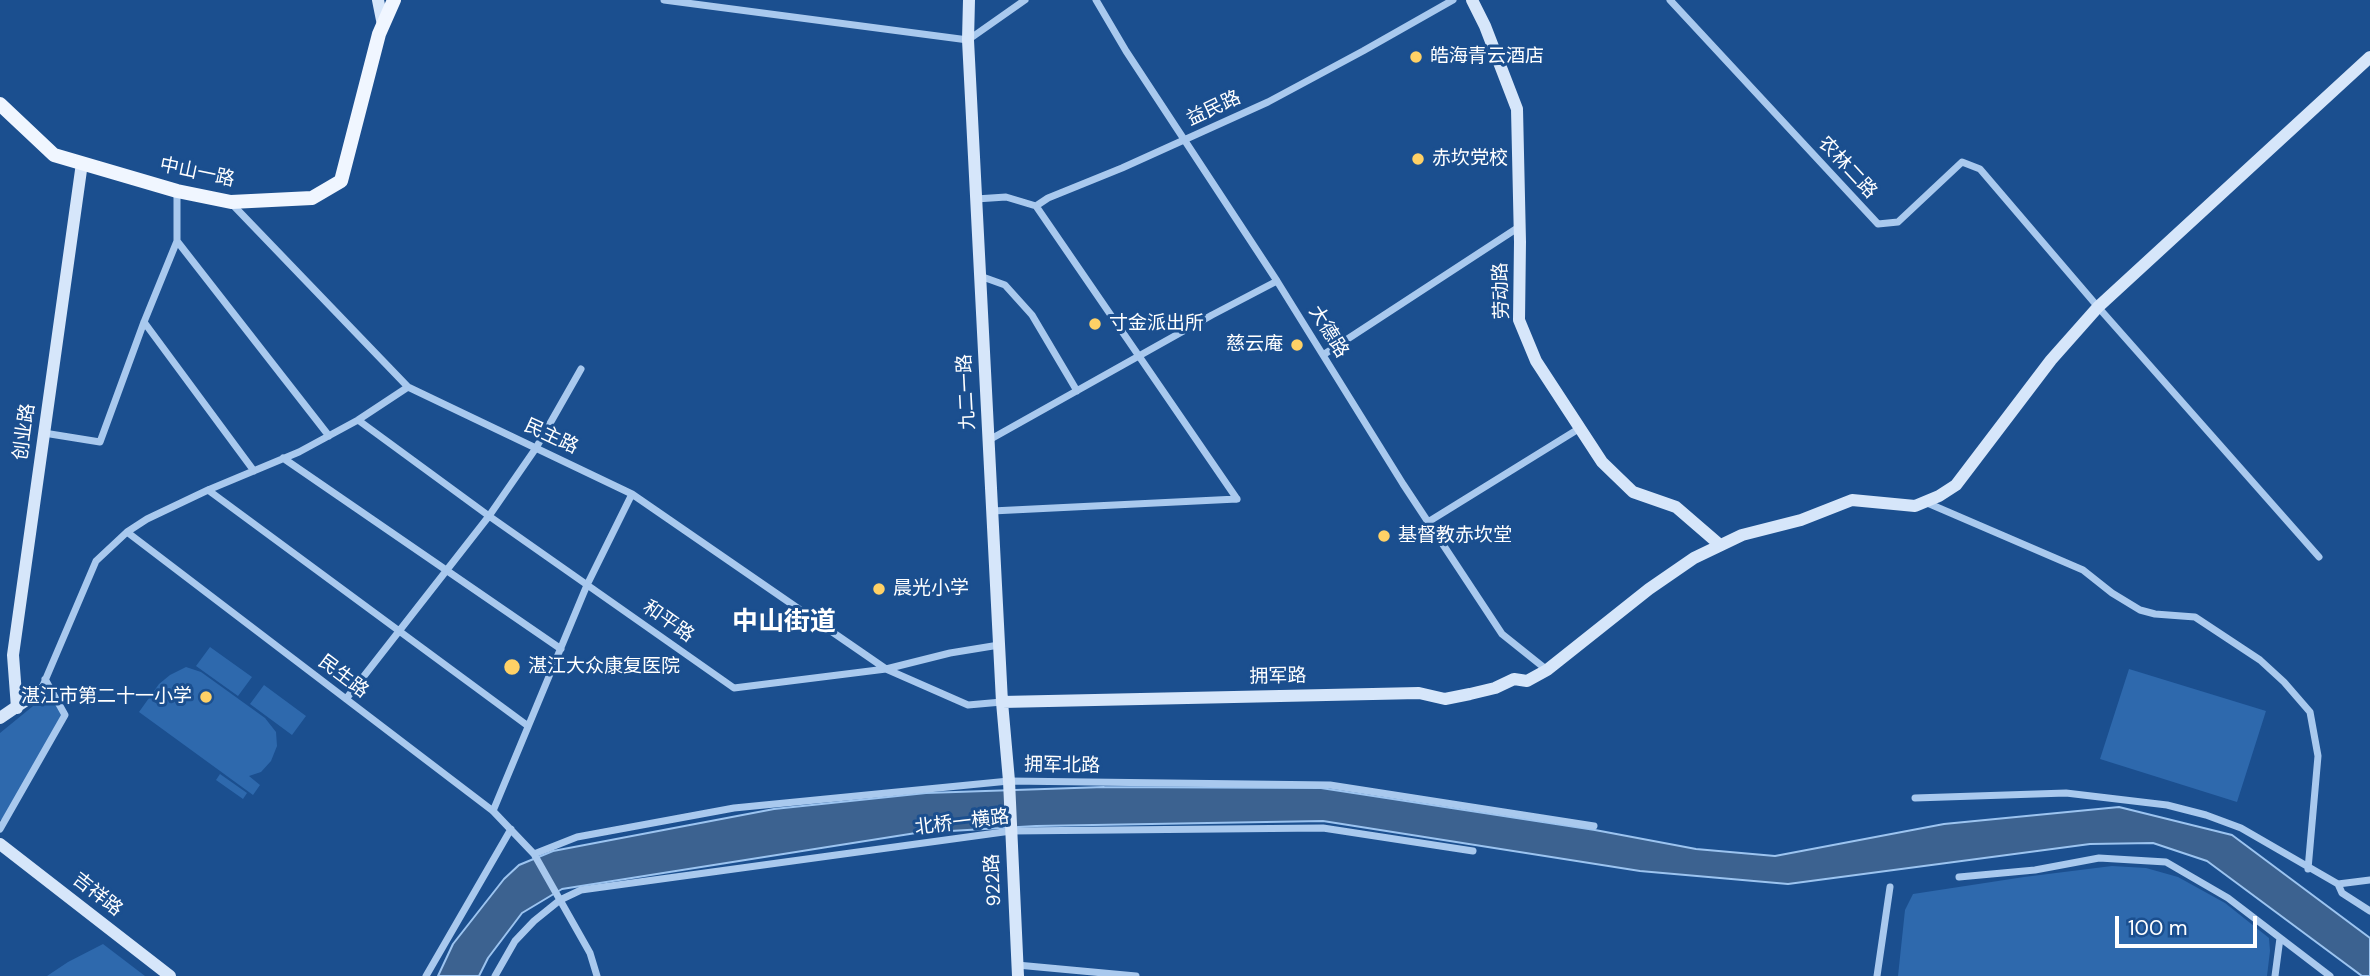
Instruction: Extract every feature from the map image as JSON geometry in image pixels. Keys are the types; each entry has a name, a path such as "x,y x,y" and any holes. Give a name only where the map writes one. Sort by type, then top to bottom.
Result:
{"main road":[{"name":"中山一路","path":"0,104 54,155 177,191 231,202 312,198 341,181 383,25 394,0"}],"street":[{"path":"378,0 383,25"},
{"path":"664,0 968,40 1026,0"},
{"name":"九二一路","path":"969,0 968,40 992,511 1009,781"},
{"name":"大德路","path":"1096,0 1126,51 1502,634 1547,670"},
{"name":"益民路","path":"1036,206 1048,198 1268,102 1453,0"},
{"name":"劳动路","path":"1472,0 1517,109 1519,320 1536,361 1602,462 1633,492 1676,507 1720,545"},
{"name":"农林二路","path":"1670,0 1878,224 1898,222 1962,162 1980,169 2098,307"},
{"path":"1547,670 1649,589 1693,558 1742,535 1801,520 1852,500 1915,506 1956,485 2051,360 2098,307 2370,57"},
{"name":"创业路","path":"17,708 13,655 82,163"},
{"path":"44,433 100,442 177,241 177,191"},
{"path":"976,198 1006,197 1036,206 1237,499 992,511"},
{"name":"民主路","path":"231,202 408,387 632,494 886,669"},
{"path":"1323,355 1520,227"},
{"path":"177,241 329,436"},
{"path":"980,276 1005,285 1032,315 1077,390"},
{"path":"989,440 1276,281"},
{"path":"2098,307 2319,557"},
{"path":"144,322 254,471"},
{"path":"346,699 489,516 536,448 581,369"},
{"path":"0,717 17,708 43,684 96,561 127,532 147,519 208,490 329,436 408,387"},
{"name":"和平路","path":"358,420 489,516 734,688 886,669 950,653 999,645"},
{"path":"1428,522 1580,428"},
{"path":"283,458 561,649"},
{"path":"208,490 528,726"},
{"path":"493,811 587,585 632,494"},
{"path":"1924,502 2083,570 2112,593 2140,610 2195,617 2260,660 2284,682 2310,712 2318,756 2308,869"},
{"name":"民生路","path":"127,532 493,811 534,853 590,953 597,976"},
{"path":"886,669 968,705 1002,702"},
{"name":"拥军路","path":"1002,702 1419,693 1445,699 1495,688 1514,679 1527,681 1547,670"},
{"path":"0,829 65,715 43,684"},
{"name":"拥军北路","path":"534,853 577,837 734,808 1009,781 1330,785 1594,826"},
{"name":"922路","path":"1009,781 1018,970"},
{"path":"1915,798 2066,793 2167,805 2241,828 2338,884 2370,880"},
{"path":"426,976 510,828"},
{"name":"北桥一横路","path":"495,976 515,941 534,921 560,900 581,890 1011,831 1323,828 1473,851"},
{"name":"吉祥路","path":"0,844 170,976"},
{"path":"1959,877 2035,870 2099,859 2166,862 2228,898 2330,976"},
{"path":"2338,884 2342,893 2370,911"},
{"path":"1877,976 1889,887"},
{"path":"2275,976 2280,937"},
{"path":"1018,970 1136,976"}],"shaded area":[{"path":"210,647 252,677 238,696 196,666"},
{"path":"186,667 201,672 265,718 276,732 277,746 271,761 261,772 249,776 260,785 253,795 139,712 159,684"},
{"path":"2129,669 2266,711 2237,802 2100,759"},
{"path":"264,685 306,716 292,735 250,704"},
{"path":"49,693 63,715 4,819 0,820 0,733"},
{"path":"220,774 247,793 243,799 216,780"},
{"path":"1104,787 1321,788 1595,830 1696,849 1775,856 1944,824 2119,807 2232,835 2370,938 2370,976 2362,976 2207,861 2153,843 2090,844 1788,884 1640,871 1323,821 1036,826 916,833 562,889 522,913 488,958 479,976 438,976 453,944 504,879 519,865 553,851 774,809 926,793"},
{"path":"2112,866 2146,868 2178,877 2225,903 2269,938 2267,976 1898,976 1905,910 1913,894"},
{"path":"103,944 145,976 47,976 68,962"}],"place":[{"name":"皓海青云酒店","path":"1416,57"},
{"name":"赤坎党校","path":"1418,159"},
{"name":"寸金派出所","path":"1095,324"},
{"name":"慈云庵","path":"1297,345"},
{"name":"基督教赤坎堂","path":"1384,536"},
{"name":"晨光小学","path":"879,589"},
{"name":"湛江大众康复医院","path":"512,667"},
{"name":"湛江市第二十一小学","path":"206,697"}],"district":[{"name":"中山街道","path":"784,623"}]}
